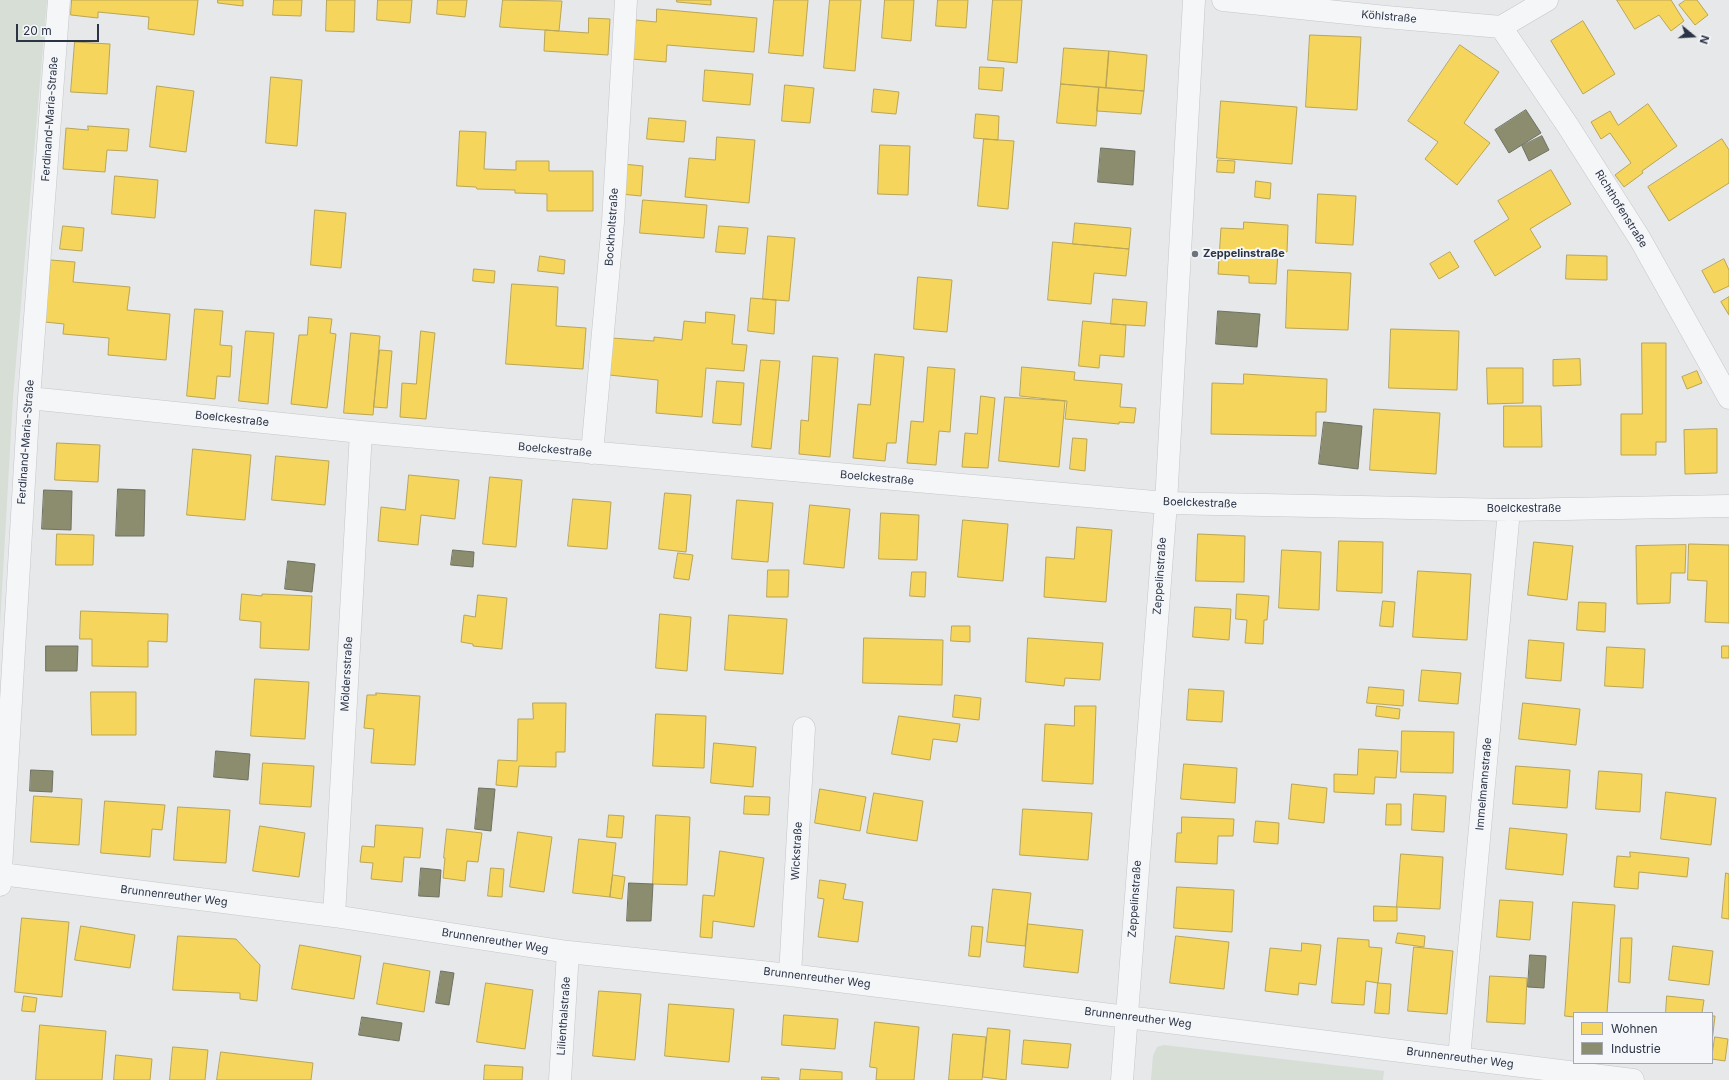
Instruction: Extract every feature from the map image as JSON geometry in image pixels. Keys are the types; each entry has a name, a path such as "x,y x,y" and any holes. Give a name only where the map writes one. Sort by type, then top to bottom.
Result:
{"street":[{"name":"Ferdinand-Maria-Straße","path":"1,879 29,398 59,0"},
{"name":"Bockholtstraße","path":"592,453 612,222 626,0"},
{"name":"Zeppelinstraße","path":"1122,1080 1166,503 1194,0"},
{"name":"Köhlstraße","path":"1223,0 1501,27"},
{"path":"1501,27 1547,0"},
{"name":"Richthofenstraße","path":"1501,27 1568,126 1640,239 1729,398"},
{"name":"Boelckestraße","path":"29,398 361,432 1166,503 1509,510 1729,506"},
{"name":"Möldersstraße","path":"334,916 361,432"},
{"name":"Immelmannstraße","path":"1459,1058 1509,510"},
{"name":"Wickstraße","path":"790,975 804,728"},
{"name":"Brunnenreuther Weg","path":"1,879 334,916 568,952 790,975 1633,1080"},
{"name":"Lilienthalstraße","path":"560,1080 568,952"}],"shaded area":[{"path":"0,0 47,0 13,397 0,625"},
{"path":"1164,1045 1384,1071 1383,1080 1151,1080 1153,1056 1157,1047"}],"building: Wohnen":[{"path":"72,0 198,0 194,35 148,29 149,17 98,12 98,18 71,15"},
{"path":"218,0 243,0 243,6 218,3"},
{"path":"274,0 302,0 301,16 273,15"},
{"path":"327,0 355,0 354,32 326,31"},
{"path":"378,0 412,0 410,23 377,20"},
{"path":"438,0 467,0 465,17 437,14"},
{"path":"503,0 562,1 559,31 500,27"},
{"path":"677,0 711,0 711,5 677,2"},
{"path":"774,0 808,0 803,56 769,53"},
{"path":"830,0 861,0 855,71 824,68"},
{"path":"885,0 914,0 911,41 882,38"},
{"path":"938,0 968,0 966,28 936,26"},
{"path":"993,0 1022,0 1017,63 988,60"},
{"path":"1617,0 1671,0 1684,21 1671,31 1659,15 1635,29"},
{"path":"1686,0 1697,0 1708,15 1695,25 1679,5"},
{"path":"657,9 757,18 754,52 667,45 666,62 632,59 636,20 656,22"},
{"path":"589,18 610,19 608,55 544,51 545,30 588,33"},
{"path":"1583,21 1615,74 1583,94 1551,41"},
{"path":"1310,35 1361,37 1357,110 1306,107"},
{"path":"75,42 110,44 107,94 71,92"},
{"path":"1460,45 1499,72 1464,123 1490,143 1457,185 1425,159 1438,142 1408,121"},
{"path":"1064,48 1109,51 1106,88 1061,84"},
{"path":"1109,51 1147,55 1144,91 1106,88"},
{"path":"980,67 1004,68 1002,91 979,89"},
{"path":"705,70 753,74 750,105 703,101"},
{"path":"271,77 302,80 297,146 266,143"},
{"path":"1061,84 1099,87 1096,126 1057,123"},
{"path":"785,85 814,88 810,123 782,121"},
{"path":"157,86 194,91 186,152 150,147"},
{"path":"1099,87 1144,91 1141,114 1097,111"},
{"path":"874,89 899,92 896,114 872,112"},
{"path":"1221,101 1297,107 1292,164 1217,158"},
{"path":"1648,104 1677,146 1642,171 1643,173 1624,187 1615,175 1631,163 1610,133 1601,139 1591,122 1610,111 1618,125"},
{"path":"976,114 999,116 998,140 974,138"},
{"path":"649,118 686,121 684,142 647,139"},
{"path":"88,126 129,129 127,151 107,150 105,172 63,169 66,128 88,130"},
{"path":"460,131 486,132 484,169 516,170 516,161 549,161 549,171 593,171 593,211 547,211 547,194 515,193 515,190 477,189 476,187 457,186"},
{"path":"717,137 755,140 749,203 685,197 689,158 715,160"},
{"path":"984,139 1014,141 1008,209 978,206"},
{"path":"1722,139 1729,150 1729,183 1669,221 1648,187"},
{"path":"880,145 910,146 908,195 878,194"},
{"path":"1218,160 1235,161 1234,173 1217,172"},
{"path":"623,164 643,166 641,196 621,194"},
{"path":"1551,170 1571,204 1530,229 1541,247 1495,276 1474,241 1509,219 1498,201"},
{"path":"115,176 158,180 155,218 112,214"},
{"path":"1256,181 1271,183 1270,199 1255,197"},
{"path":"1318,194 1356,196 1353,245 1316,243"},
{"path":"643,200 707,205 704,238 640,233"},
{"path":"315,210 346,213 341,268 311,265"},
{"path":"1244,222 1288,225 1287,252 1278,252 1276,284 1249,283 1249,276 1218,274 1221,228 1243,229"},
{"path":"1075,223 1131,228 1129,249 1073,244"},
{"path":"63,226 84,228 82,251 60,249"},
{"path":"719,226 748,228 745,254 716,252"},
{"path":"768,236 795,238 789,301 763,299"},
{"path":"1053,242 1129,249 1126,276 1094,273 1091,304 1048,300"},
{"path":"1450,252 1459,267 1439,279 1430,264"},
{"path":"1567,255 1607,256 1607,280 1566,279"},
{"path":"540,256 565,260 564,274 538,271"},
{"path":"1724,259 1729,270 1729,286 1714,293 1702,271"},
{"path":"51,260 75,262 73,282 130,287 127,310 170,314 166,360 108,355 109,338 63,334 64,324 45,322"},
{"path":"474,269 495,271 494,283 473,281"},
{"path":"1288,270 1351,273 1348,330 1286,328"},
{"path":"918,277 952,280 947,332 914,329"},
{"path":"512,284 558,287 556,326 586,328 583,369 506,364"},
{"path":"1729,297 1729,315 1721,302"},
{"path":"751,298 776,300 774,334 748,331"},
{"path":"1113,299 1147,302 1145,326 1111,324"},
{"path":"195,309 223,311 220,345 232,346 230,377 217,376 215,399 187,396"},
{"path":"706,312 735,315 732,344 747,345 744,371 706,368 702,417 656,413 658,380 609,375 612,338 654,341 654,337 682,340 684,321 705,323"},
{"path":"309,317 332,319 330,333 336,334 327,408 291,404 299,335 307,335"},
{"path":"1083,321 1126,325 1124,357 1100,355 1099,368 1079,366"},
{"path":"1391,329 1459,331 1457,390 1389,388"},
{"path":"246,331 274,333 268,404 239,401"},
{"path":"421,331 435,333 426,419 400,417 402,383 416,384"},
{"path":"351,333 380,336 373,415 344,413"},
{"path":"1642,343 1666,343 1666,442 1656,442 1656,455 1621,455 1621,414 1642,414"},
{"path":"380,350 392,351 387,408 374,407"},
{"path":"875,354 904,357 896,443 887,443 885,461 853,458 858,404 870,405"},
{"path":"813,356 838,358 830,457 799,454 801,420 808,421"},
{"path":"1580,359 1581,385 1553,386 1553,360"},
{"path":"761,360 780,361 771,449 752,447"},
{"path":"928,367 955,369 950,432 939,431 936,465 907,463 911,421 923,422"},
{"path":"1022,367 1075,372 1074,380 1122,384 1120,407 1136,408 1134,423 1119,422 1119,424 1065,419 1067,401 1020,396"},
{"path":"1487,368 1523,368 1523,403 1488,404"},
{"path":"1697,371 1702,383 1687,389 1682,377"},
{"path":"1244,374 1327,379 1326,412 1316,412 1316,436 1211,434 1212,383 1243,384"},
{"path":"717,381 744,383 741,425 713,423"},
{"path":"981,396 995,398 988,468 962,467 965,433 977,434"},
{"path":"1005,397 1065,401 1059,467 999,461"},
{"path":"1504,406 1541,406 1542,447 1504,447"},
{"path":"1374,409 1440,413 1436,474 1370,470"},
{"path":"1717,429 1717,473 1685,474 1684,430"},
{"path":"1073,438 1087,439 1085,471 1070,469"},
{"path":"57,443 100,445 98,482 55,480"},
{"path":"193,449 251,455 245,520 187,515"},
{"path":"276,456 329,461 325,505 272,500"},
{"path":"409,475 459,480 455,519 421,515 418,545 378,541 381,507 405,510"},
{"path":"490,477 522,480 516,547 483,544"},
{"path":"665,493 691,495 686,552 659,549"},
{"path":"573,499 611,502 607,549 568,546"},
{"path":"737,500 773,503 768,562 732,559"},
{"path":"810,505 850,509 844,568 804,564"},
{"path":"881,513 919,515 917,560 879,559"},
{"path":"963,520 1008,524 1003,581 958,577"},
{"path":"1077,527 1112,530 1106,602 1044,597 1046,557 1074,559"},
{"path":"57,534 94,535 93,565 56,565"},
{"path":"1198,534 1245,536 1244,582 1196,581"},
{"path":"1339,541 1383,542 1382,593 1337,591"},
{"path":"1534,542 1573,546 1567,600 1528,595"},
{"path":"1689,544 1729,545 1729,623 1705,622 1707,581 1688,580"},
{"path":"1686,545 1685,573 1671,573 1670,603 1637,604 1636,546"},
{"path":"1282,550 1321,552 1319,610 1279,608"},
{"path":"678,553 693,555 689,580 674,578"},
{"path":"768,570 789,570 788,597 767,597"},
{"path":"1418,571 1471,574 1467,640 1413,637"},
{"path":"912,572 926,572 925,597 910,596"},
{"path":"242,594 262,596 262,594 312,596 309,650 260,648 261,622 240,620"},
{"path":"1237,594 1269,596 1267,620 1264,620 1263,644 1245,643 1247,620 1236,619"},
{"path":"478,595 507,598 502,649 473,646 473,644 461,642 464,615 475,617"},
{"path":"1383,601 1395,602 1393,627 1380,626"},
{"path":"1579,602 1606,603 1605,632 1577,630"},
{"path":"1195,607 1231,609 1229,640 1193,637"},
{"path":"81,611 168,614 167,642 148,641 148,667 92,666 92,639 80,639"},
{"path":"660,614 691,617 687,671 656,668"},
{"path":"729,615 787,619 783,674 725,670"},
{"path":"952,626 970,626 970,642 951,641"},
{"path":"864,638 943,640 942,685 863,683"},
{"path":"1028,638 1103,643 1100,680 1065,678 1064,686 1026,682"},
{"path":"1529,640 1564,643 1561,681 1526,678"},
{"path":"1722,646 1729,646 1729,658 1722,658"},
{"path":"1607,647 1645,649 1643,688 1605,686"},
{"path":"1422,670 1461,673 1458,704 1419,701"},
{"path":"255,679 309,682 305,739 251,736"},
{"path":"1369,687 1404,690 1403,706 1367,703"},
{"path":"1189,689 1224,691 1222,722 1187,720"},
{"path":"91,692 136,692 136,735 92,735"},
{"path":"376,693 420,696 415,765 371,763 374,729 364,728 367,695 376,695"},
{"path":"955,695 981,698 979,720 953,717"},
{"path":"533,703 566,703 565,752 556,752 556,767 519,766 517,787 496,785 498,760 517,761 518,719 533,719"},
{"path":"1523,703 1580,709 1576,745 1519,739"},
{"path":"1075,706 1096,706 1093,784 1042,781 1045,724 1074,726"},
{"path":"1377,706 1400,709 1399,719 1376,716"},
{"path":"656,714 706,716 704,768 653,766"},
{"path":"899,716 960,724 957,742 933,739 930,760 892,754"},
{"path":"1402,731 1454,732 1453,773 1401,772"},
{"path":"714,743 756,747 753,787 711,783"},
{"path":"1359,749 1398,751 1396,778 1375,777 1374,794 1334,792 1334,774 1357,775"},
{"path":"263,763 314,766 311,807 260,804"},
{"path":"1184,764 1237,768 1235,803 1181,799"},
{"path":"1516,766 1570,770 1567,808 1513,804"},
{"path":"1599,771 1642,774 1640,812 1596,809"},
{"path":"1292,784 1327,788 1324,823 1289,819"},
{"path":"820,789 866,797 860,831 815,823"},
{"path":"1666,792 1716,798 1711,845 1661,839"},
{"path":"874,793 923,801 917,841 867,833"},
{"path":"1414,794 1446,796 1444,832 1412,830"},
{"path":"34,796 82,799 79,845 31,842"},
{"path":"745,796 770,797 769,815 744,814"},
{"path":"105,801 165,805 162,830 152,829 150,857 101,853"},
{"path":"1387,804 1401,804 1401,825 1386,825"},
{"path":"178,807 230,810 226,863 174,860"},
{"path":"1023,809 1092,813 1088,860 1020,855"},
{"path":"609,815 624,816 622,838 607,837"},
{"path":"656,815 690,817 687,885 653,884"},
{"path":"1182,817 1234,819 1233,836 1218,836 1217,864 1175,862 1177,833 1181,833"},
{"path":"1256,821 1279,823 1278,844 1254,842"},
{"path":"376,825 423,828 420,858 404,857 402,882 371,879 373,863 360,862 362,846 374,847"},
{"path":"260,826 305,833 299,877 253,871"},
{"path":"1510,828 1567,834 1563,875 1506,869"},
{"path":"447,829 482,833 478,862 467,861 465,881 443,878"},
{"path":"518,832 552,837 544,892 510,887"},
{"path":"579,839 616,843 610,897 573,893"},
{"path":"720,851 764,858 754,927 713,921 712,938 700,937 703,895 714,896"},
{"path":"1630,852 1689,858 1687,877 1639,872 1638,889 1614,887 1617,856 1630,857"},
{"path":"1401,854 1443,857 1440,909 1397,907"},
{"path":"491,868 504,869 502,897 488,896"},
{"path":"1726,873 1729,874 1729,919 1722,918"},
{"path":"613,875 625,877 622,899 610,897"},
{"path":"820,880 846,884 843,899 863,902 858,942 818,937 824,899 818,898"},
{"path":"1177,887 1234,890 1232,932 1174,928"},
{"path":"993,889 1031,893 1025,946 987,942"},
{"path":"1500,900 1533,902 1530,940 1497,937"},
{"path":"1573,902 1615,905 1607,1012 1573,1012 1573,1017 1565,1016"},
{"path":"1374,906 1397,907 1397,921 1374,921"},
{"path":"22,918 69,922 62,997 15,992"},
{"path":"1028,924 1083,930 1078,973 1024,967"},
{"path":"81,926 135,935 130,968 75,960"},
{"path":"972,926 983,927 980,957 969,956"},
{"path":"1398,933 1425,936 1424,947 1396,943"},
{"path":"178,936 236,939 260,965 257,1001 240,999 240,993 173,990"},
{"path":"1176,936 1229,942 1224,989 1170,983"},
{"path":"1338,938 1369,940 1369,947 1382,948 1378,983 1366,981 1364,1005 1332,1003"},
{"path":"1621,938 1632,938 1630,983 1619,982"},
{"path":"1302,943 1321,945 1316,985 1299,983 1298,995 1265,991 1270,948 1301,951"},
{"path":"300,945 361,956 354,999 292,989"},
{"path":"1673,946 1713,951 1709,985 1669,980"},
{"path":"1414,947 1453,951 1447,1014 1408,1011"},
{"path":"384,963 430,971 424,1012 377,1004"},
{"path":"1490,976 1527,978 1525,1024 1487,1022"},
{"path":"486,983 533,990 525,1049 477,1042"},
{"path":"1378,983 1391,984 1389,1014 1375,1013"},
{"path":"599,991 641,994 635,1060 593,1056"},
{"path":"24,996 37,998 35,1012 22,1011"},
{"path":"1667,996 1704,1000 1702,1012 1666,1012"},
{"path":"669,1004 734,1009 729,1062 665,1056"},
{"path":"784,1015 838,1019 835,1049 782,1045"},
{"path":"1713,1016 1715,1016 1713,1033"},
{"path":"875,1022 919,1027 914,1080 876,1080 877,1068 870,1067"},
{"path":"40,1025 106,1031 102,1080 36,1080"},
{"path":"988,1028 1010,1030 1006,1080 983,1077"},
{"path":"953,1034 986,1037 982,1080 949,1080"},
{"path":"1715,1037 1728,1039 1725,1061 1713,1059"},
{"path":"1024,1040 1071,1044 1068,1068 1022,1064"},
{"path":"173,1047 208,1050 205,1080 170,1080"},
{"path":"221,1052 313,1063 311,1080 217,1080"},
{"path":"116,1055 152,1059 150,1080 114,1080"},
{"path":"485,1065 523,1067 522,1080 484,1080"},
{"path":"801,1069 842,1072 842,1080 800,1080"},
{"path":"762,1077 779,1078 779,1080 762,1080"}],"building: Industrie":[{"path":"1526,110 1541,133 1509,153 1495,130"},
{"path":"1542,136 1549,150 1529,161 1522,146"},
{"path":"1101,148 1135,151 1133,185 1098,182"},
{"path":"1218,311 1260,314 1257,347 1216,344"},
{"path":"1324,422 1362,426 1358,469 1319,464"},
{"path":"118,489 145,490 144,536 116,536"},
{"path":"44,490 72,491 71,530 42,529"},
{"path":"453,550 474,552 473,567 451,565"},
{"path":"288,561 315,564 312,592 285,589"},
{"path":"46,646 78,646 77,671 46,671"},
{"path":"216,751 250,754 248,780 214,777"},
{"path":"31,770 53,771 52,792 30,791"},
{"path":"479,788 495,789 491,831 475,829"},
{"path":"421,868 441,870 439,897 419,896"},
{"path":"629,883 653,884 651,921 627,921"},
{"path":"1530,955 1546,956 1544,988 1528,987"},
{"path":"441,971 454,973 449,1005 436,1003"},
{"path":"362,1017 402,1023 399,1041 359,1035"}],"place":[{"name":"Zeppelinstraße","path":"1195,254"}]}
